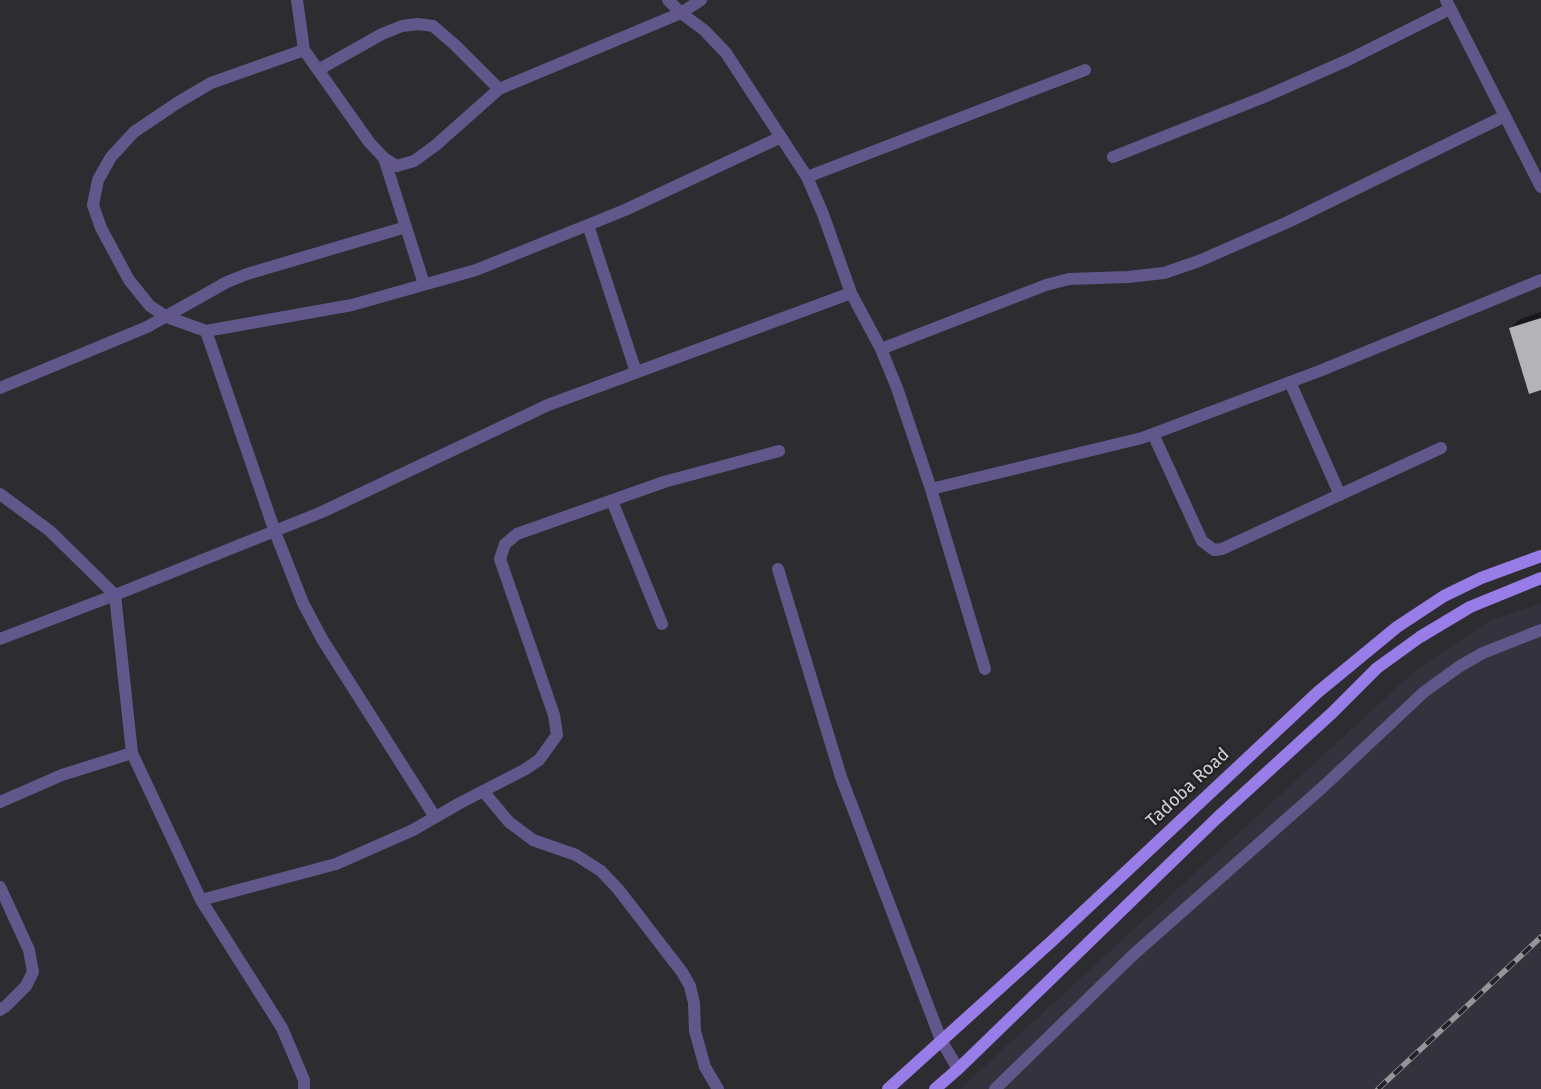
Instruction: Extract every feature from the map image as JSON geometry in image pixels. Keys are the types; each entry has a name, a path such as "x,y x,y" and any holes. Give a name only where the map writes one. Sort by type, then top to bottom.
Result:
{"main road":[{"name":"Tadoba Road","path":"888,1089 1052,941 1318,692 1397,627 1444,596 1481,578 1541,556"},
{"path":"935,1089 958,1069 1210,825 1378,668 1420,637 1470,607 1541,578"}],"street":[{"path":"297,0 304,50 369,142 384,158 397,166 414,161 436,145 499,88 681,13 701,0"},
{"path":"668,0 681,13 704,30 726,53 807,177 824,214 851,294 881,349 897,388 931,489 985,669"},
{"path":"1113,157 1264,97 1348,60 1448,5 1541,187"},
{"path":"318,70 382,34 402,26 426,25 433,26 499,88"},
{"path":"304,50 211,83 177,103 134,132 111,157 98,180 93,205 102,228 129,280 150,306 167,316 206,331 352,305 476,270 625,210 782,137"},
{"path":"807,177 1085,70"},
{"path":"881,349 1046,285 1069,279 1164,274 1199,261 1288,222 1505,116"},
{"path":"384,158 424,284"},
{"path":"588,225 636,372"},
{"path":"0,388 147,327 210,291 247,274 406,227"},
{"path":"931,489 1153,434 1290,382 1541,280"},
{"path":"0,638 275,532 322,512 548,405 851,294"},
{"path":"206,331 275,532 303,602 322,639 435,817"},
{"path":"1290,382 1340,495"},
{"path":"1153,434 1202,541 1214,550 1222,549 1441,448"},
{"path":"201,900 336,864 413,830 539,760 557,735 554,715 500,559 505,544 517,534 664,482 779,451"},
{"path":"0,494 50,531 115,595 132,753 201,900 282,1028 304,1080 304,1089"},
{"path":"612,501 662,624"},
{"path":"778,569 841,777 941,1040 958,1069"},
{"path":"995,1089 1133,955 1324,786 1424,692 1460,666 1483,653 1541,630"},
{"path":"0,802 62,776 132,753"},
{"path":"483,791 509,822 533,840 576,856 602,871 618,889 682,972 690,986 694,1003 695,1031 704,1067 718,1089"},
{"path":"0,888 29,950 33,972 26,986 0,1010"}],"shaded area":[{"path":"1541,604 1541,1089 960,1089 1415,671 1491,620"}],"building":[{"path":"1541,318 1541,390 1529,394 1509,328"}],"railway":[{"path":"1378,1089 1541,937"}]}
